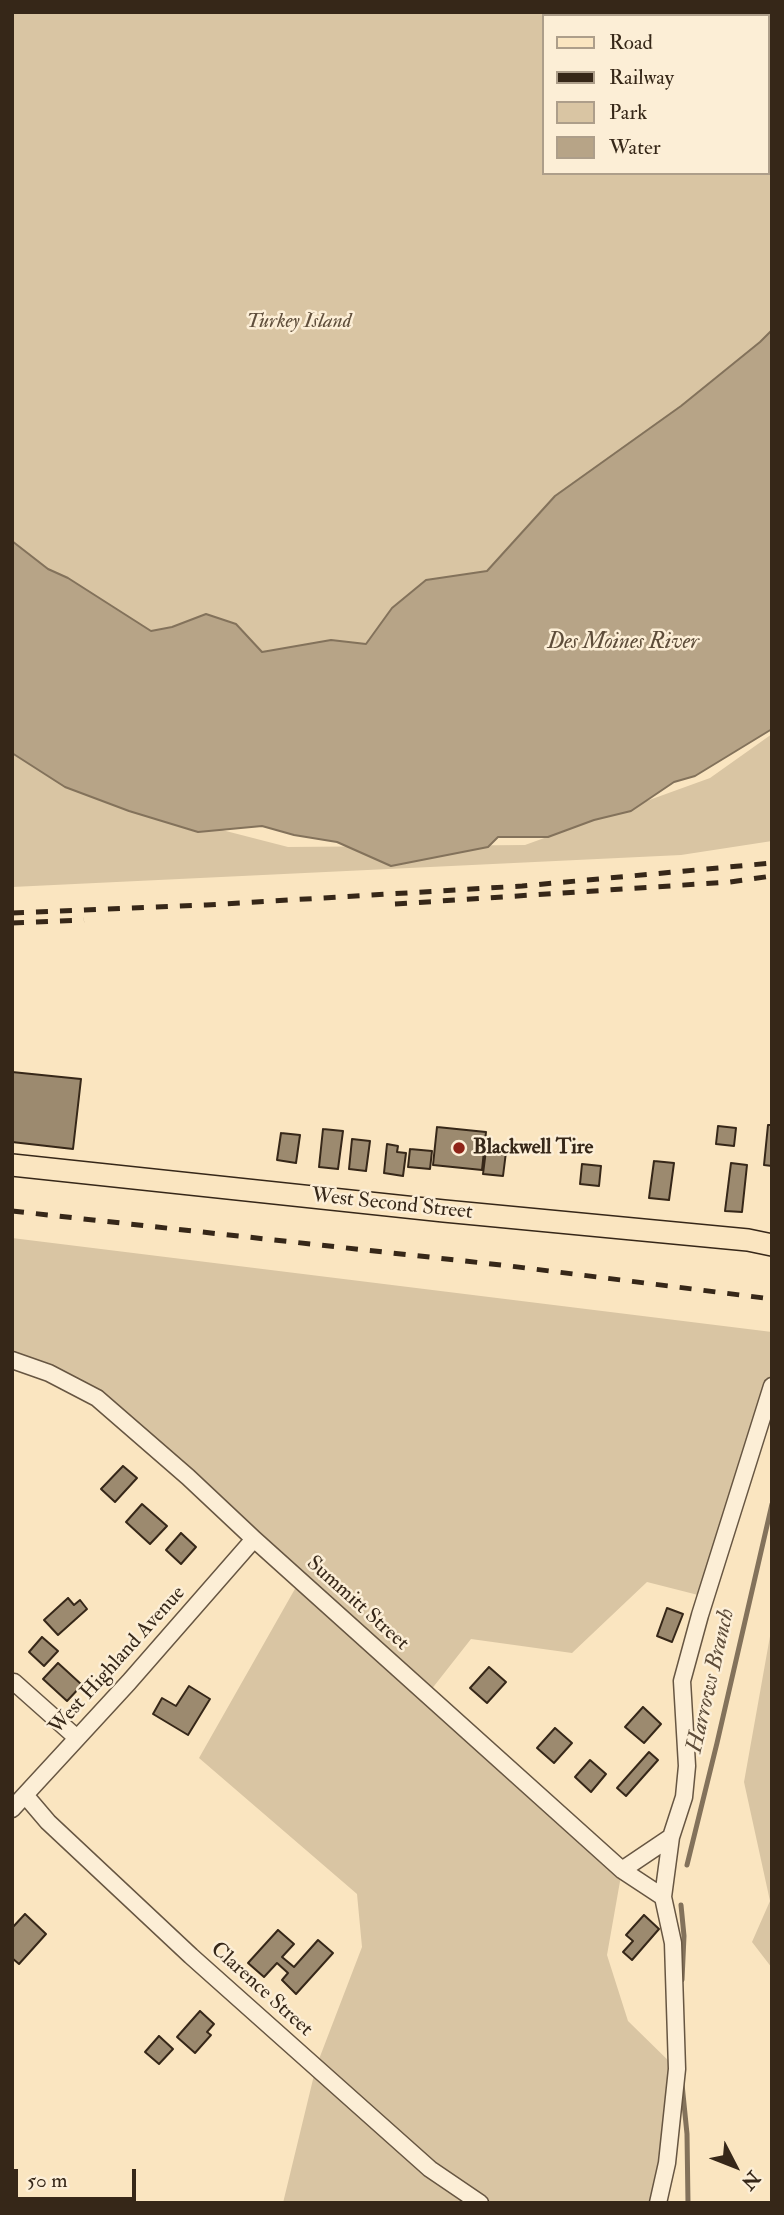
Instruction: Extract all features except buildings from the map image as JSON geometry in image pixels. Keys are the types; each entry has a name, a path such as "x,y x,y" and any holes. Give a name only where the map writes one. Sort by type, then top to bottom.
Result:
{"main road":[{"name":"West Second Street","path":"12,1165 748,1240 772,1245"}],"street":[{"name":"Summitt Street","path":"12,1360 49,1373 97,1398 622,1870 663,1897"},
{"path":"658,2203 667,2163 677,2069 673,1943 663,1897 671,1837 684,1797 687,1766 682,1681 772,1386"},
{"name":"West Highland Avenue","path":"12,1810 254,1539"},
{"path":"14,1682 77,1738"},
{"name":"Clarence Street","path":"25,1795 48,1822 201,1965 430,2169 480,2203"},
{"path":"622,1870 671,1837"}],"green space":[{"name":"Turkey Island","path":"12,12 599,12 601,14 542,14 542,175 770,175 770,106 772,107 772,330 681,406 555,496 487,571 426,580 392,608 366,644 331,640 262,652 237,624 206,614 172,627 151,631 68,578 48,569 12,541"},
{"path":"772,734 772,841 681,855 12,887 12,751 148,811 288,847 525,845 710,778"},
{"path":"12,1238 772,1332 772,1386 706,1597 647,1582 572,1653 471,1639 427,1695 622,1870 607,1955 628,2021 677,2069 658,2203 283,2203 316,2067 362,1947 357,1894 199,1758 300,1580 97,1398 12,1360"},
{"path":"772,1625 772,1968 752,1942 770,1901 744,1782"}],"water":[{"path":"599,12 772,12 772,107 770,14"},
{"name":"Des Moines River","path":"772,330 772,729 695,776 674,782 631,811 594,820 548,837 498,837 488,847 391,866 337,842 294,835 262,826 198,832 129,811 65,787 12,753 12,541 48,569 68,578 151,631 172,627 206,614 236,624 262,652 331,640 366,644 392,608 426,580 487,571 555,496 681,406"}],"waterway":[{"name":"Harrows Branch","path":"687,1865 772,1504"},
{"name":"Harrows Branch","path":"681,1905 684,1936 682,1980"},
{"name":"Harrows Branch","path":"682,2084 687,2134 688,2203"}],"railway":[{"path":"12,913 206,905 522,886 772,863"},
{"path":"395,904 730,882 772,876"},
{"path":"12,923 84,920"},
{"path":"12,1211 510,1266 772,1299"}],"place":[{"name":"Blackwell Tire","path":"459,1148"}]}
